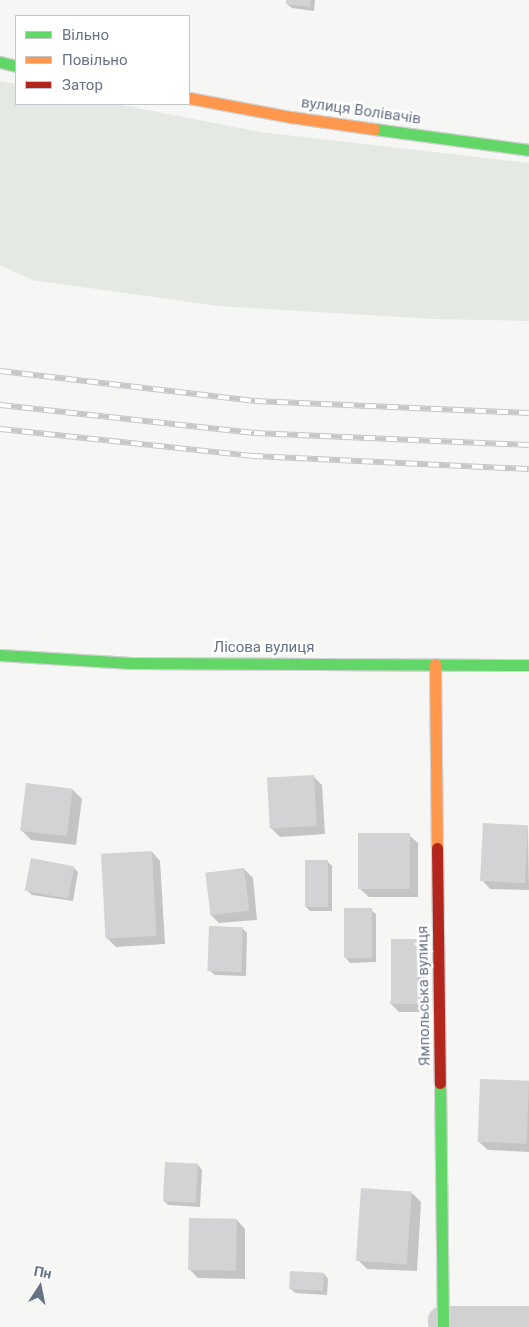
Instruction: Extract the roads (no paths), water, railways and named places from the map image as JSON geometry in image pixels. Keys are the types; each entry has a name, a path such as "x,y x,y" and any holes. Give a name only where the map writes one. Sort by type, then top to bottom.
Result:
{"street":[{"path":"0,62 15,66"},
{"name":"вулиця Волівачів","path":"190,98 291,117 529,150"},
{"name":"Лісова вулиця","path":"0,655 131,663 529,665"},
{"name":"Ямпольська вулиця","path":"435,664 443,1324"},
{"path":"443,1324 529,1321"}],"railway":[{"path":"0,371 255,401 529,413"},
{"path":"0,405 254,433 529,445"},
{"path":"0,429 252,456 529,469"}]}
